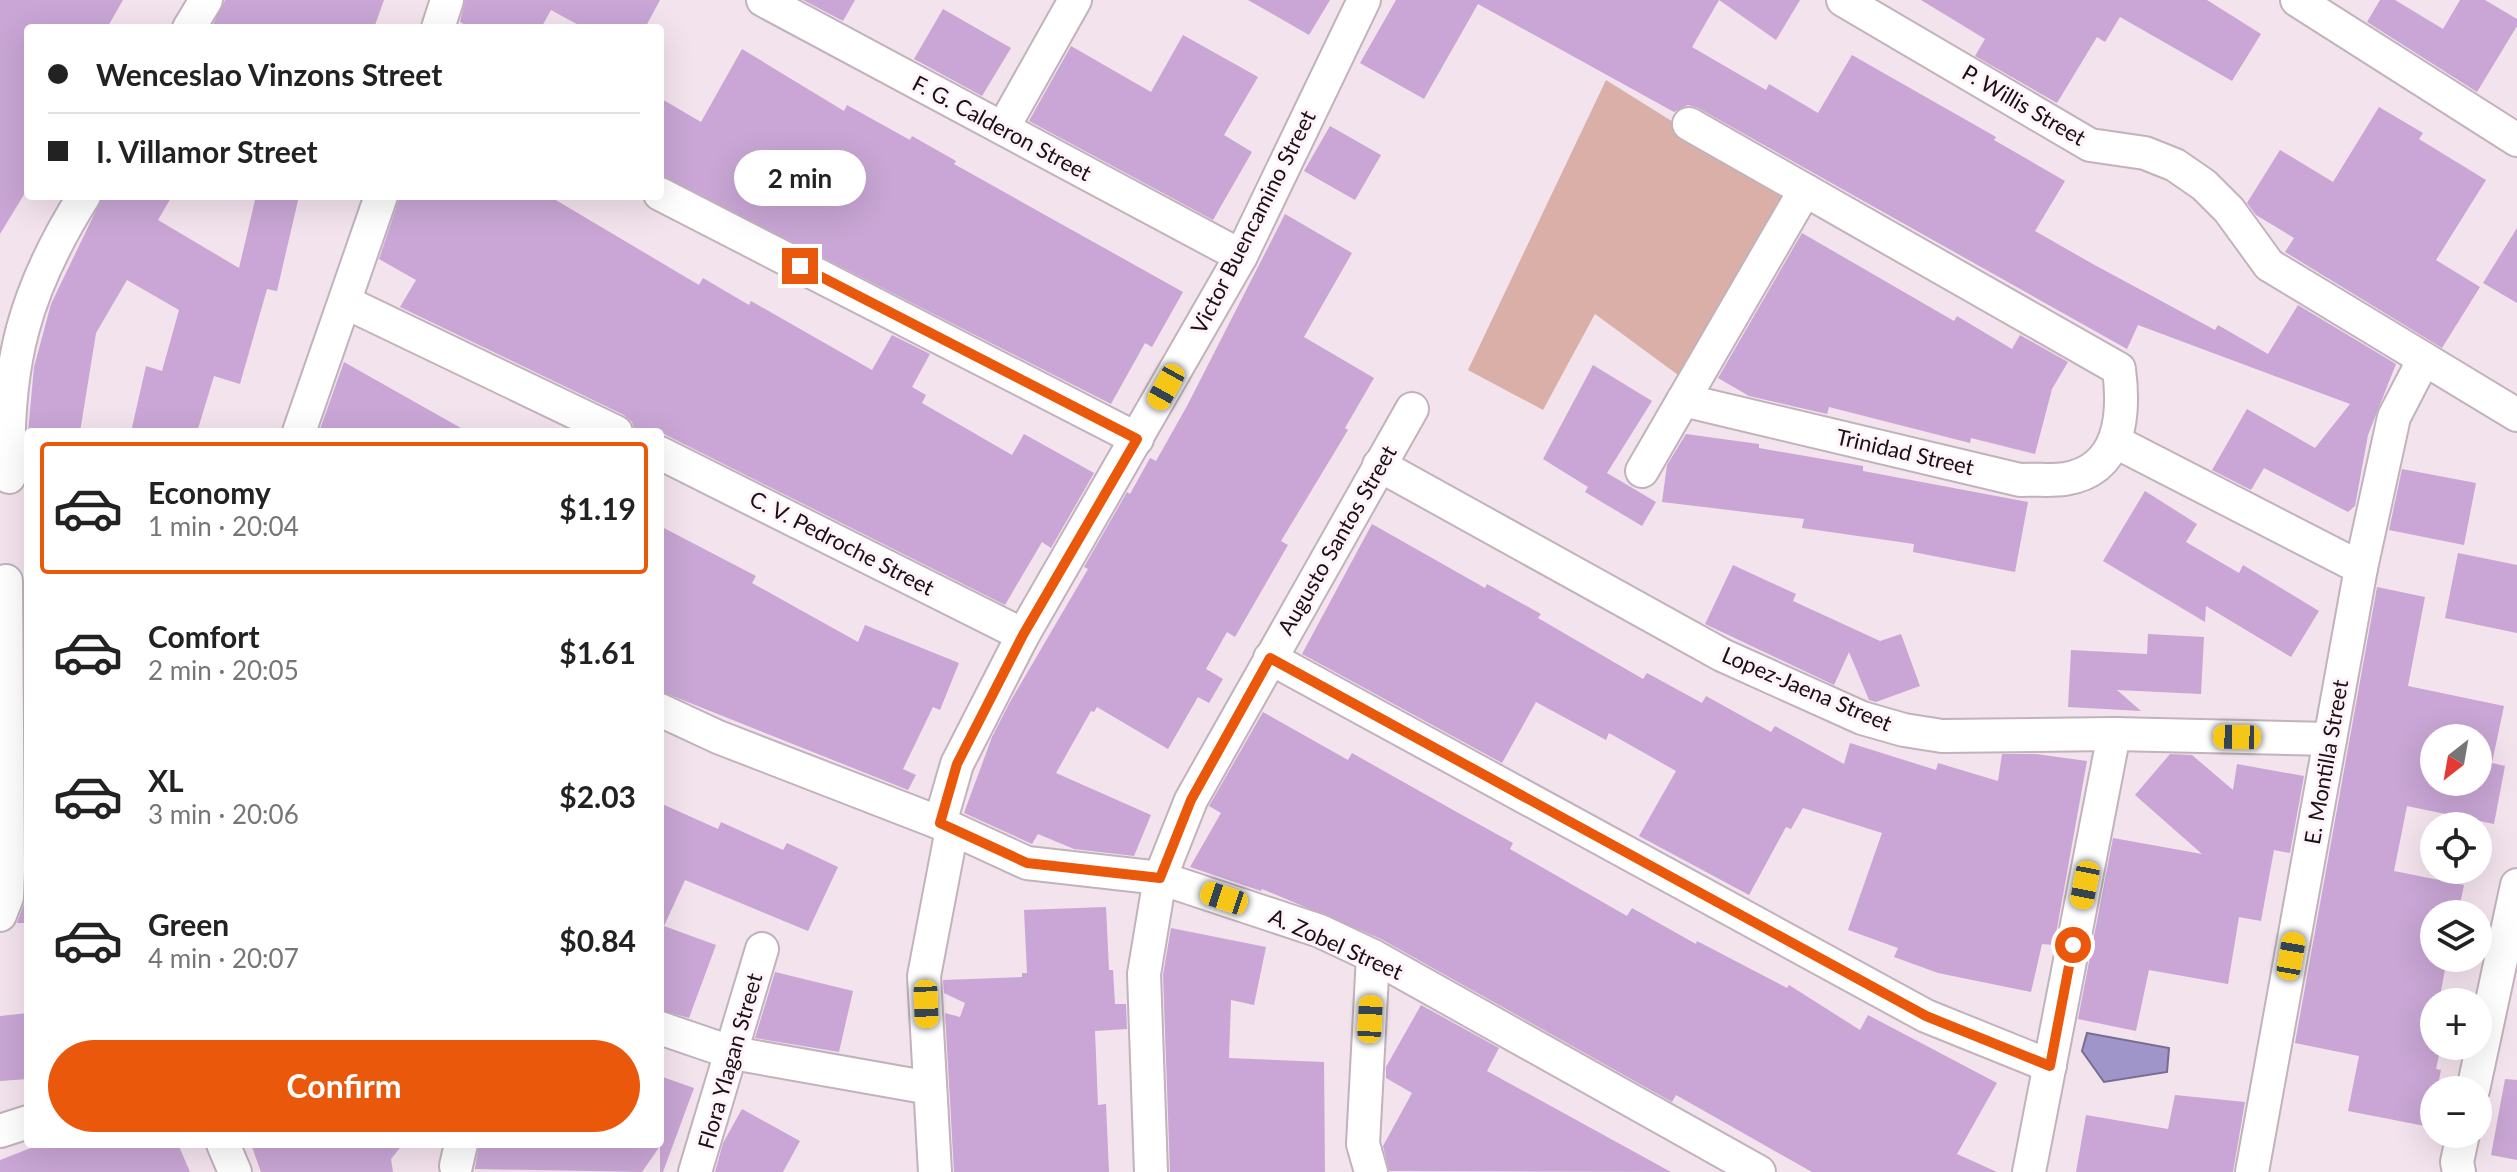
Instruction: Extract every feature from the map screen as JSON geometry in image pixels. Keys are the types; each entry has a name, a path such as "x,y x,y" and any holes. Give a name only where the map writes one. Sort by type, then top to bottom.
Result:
{"street":[{"path":"191,24 206,0"},
{"path":"439,24 447,0"},
{"name":"F. G. Calderon Street","path":"763,0 1241,256"},
{"path":"1003,128 1075,0"},
{"name":"Victor Buencamino Street","path":"935,1172 924,976 957,764 1023,635 1241,256 1364,0"},
{"name":"P. Willis Street","path":"1843,0 2090,145 2145,153 2175,165 2204,185 2229,210 2269,265 2517,415"},
{"path":"2297,0 2517,140"},
{"path":"1689,124 2119,369 2124,405 2116,442 2361,568"},
{"path":"1642,471 1805,190"},
{"path":"664,196 1137,439"},
{"path":"12,478 7,414 34,285 82,200"},
{"path":"300,428 380,200"},
{"path":"345,302 608,428"},
{"name":"E. Montilla Street","path":"2252,1172 2361,568 2394,417 2424,359"},
{"name":"Trinidad Street","path":"1683,400 2020,480 2066,479 2094,468 2116,442"},
{"name":"Augusto Santos Street","path":"1151,1172 1144,974 1160,878 1191,800 1412,409"},
{"name":"C. V. Pedroche Street","path":"664,455 1023,635"},
{"name":"Lopez-Jaena Street","path":"1379,465 1722,655 1862,718 1942,736 2114,734 2330,739"},
{"path":"0,915 7,897 8,870 6,581"},
{"path":"1270,658 1926,1016 2050,1066"},
{"name":"A. Zobel Street","path":"664,712 718,737 946,826 1027,863 1160,878 1320,931 1373,956 1759,1172"},
{"path":"2029,1172 2114,734"},
{"path":"2476,1076 2517,885"},
{"name":"Flora Ylagan Street","path":"695,1172 762,949"},
{"path":"1371,1172 1363,1144 1373,956"},
{"path":"664,1029 733,1053 930,1088"},
{"path":"0,1131 24,1123"},
{"path":"225,1148 235,1172"},
{"path":"2459,1172 2457,1162 2460,1148"}],"shaded area":[{"path":"1606,80 1795,198 1689,383 1595,314 1543,410 1468,370"},
{"path":"2087,1033 2169,1048 2167,1072 2104,1082 2082,1051"}],"building":[{"path":"0,0 123,0 109,24 24,24 24,195 0,234"},
{"path":"225,0 384,0 375,24 213,24"},
{"path":"465,0 660,0 647,24 577,24 551,10 543,24 460,22"},
{"path":"803,0 855,0 843,21"},
{"path":"1248,0 1330,0 1309,35"},
{"path":"1396,0 1719,0 1692,47 1766,90 1769,84 1818,113 1852,55 1996,137 1994,140 2065,181 2035,231 2091,263 2215,330 2218,325 2268,354 2298,305 2396,364 2368,435 2355,506 2348,512 2264,468 2251,490 2212,470 2247,409 2315,448 2350,404 2138,325 2127,349 1698,108 1688,105 1674,112 1478,4 1424,99 1360,63"},
{"path":"1719,0 1800,0 1776,40"},
{"path":"1921,0 2207,0 2261,34 2232,81 2120,17 2105,42 2097,37 2057,103 1975,56 1985,39"},
{"path":"2380,0 2395,0 2443,29 2460,0 2485,0 2517,19 2517,26 2477,92 2367,22"},
{"path":"943,9 1011,48 982,96 914,59"},
{"path":"1183,35 1258,77 1224,135 1252,152 1213,220 1029,121 1071,46 1151,92"},
{"path":"742,49 844,111 847,105 910,140 912,136 956,161 954,164 1183,292 1152,347 1145,343 1111,404 664,177 664,100 701,122"},
{"path":"2379,107 2423,133 2419,139 2486,180 2436,260 2480,287 2442,348 2285,252 2294,238 2256,215 2247,203 2280,150 2333,182"},
{"path":"1330,126 1381,155 1355,200 1304,171"},
{"path":"101,200 170,200 158,220 239,268 255,200 298,200 277,291 267,289 240,384 214,376 198,428 132,428 146,366 162,371 179,310 127,280 96,333 81,428 28,428 34,367 51,304"},
{"path":"399,200 556,200 699,285 703,278 749,305 751,301 872,370 892,335 930,354 912,387 926,395 922,403 1012,455 1024,434 1094,473 1051,548 1042,542 1005,605 664,434 664,428 634,428 624,415 400,307 416,280 379,259"},
{"path":"1285,214 1352,253 1304,337 1374,378 1345,428 1348,430 1281,541 1288,545 1235,637 1227,632 1206,669 1223,679 1209,703 1198,697 1168,749 1097,707 1094,712 1091,711 1056,773 1151,815 1134,856 1074,849 1038,834 1032,844 964,813 992,737 1010,702 1088,569 1084,567 1127,492 1130,494 1150,458 1156,461 1187,406"},
{"path":"2517,228 2517,303 2483,283"},
{"path":"1802,233 1954,321 1957,316 2012,349 2020,335 2068,362 2052,389 2035,454 1971,438 1970,443 1829,407 1827,414 1749,396 1718,378"},
{"path":"344,362 461,428 320,428"},
{"path":"1593,365 1652,401 1607,473 1656,502 1642,526 1585,492 1588,487 1543,459"},
{"path":"1686,434 1759,444 1759,448 1863,466 1863,471 2028,502 2015,572 1913,552 1914,544 1802,528 1804,519 1662,502 1667,465"},
{"path":"2402,469 2476,483 2464,545 2389,530"},
{"path":"2145,491 2197,524 2186,542 2239,573 2243,565 2319,611 2291,657 2206,606 2205,622 2103,561"},
{"path":"1372,524 1485,588 1487,584 1541,614 1538,618 1643,679 1647,673 1702,703 1706,696 1771,732 1775,726 1844,764 1850,743 1936,770 1938,763 1998,781 2002,754 2036,754 2087,761 2054,945 2042,944 2031,992 1938,973 1894,957 1898,948 1848,930 1882,833 1803,808 1791,829 1786,827 1749,895 1639,836 1676,771 1609,733 1606,740 1536,702 1502,763 1302,654"},
{"path":"664,528 756,576 752,583 858,642 865,625 959,663 940,710 933,707 903,769 916,775 908,790 664,693"},
{"path":"2458,553 2517,565 2517,633 2445,618"},
{"path":"1733,565 1796,594 1793,601 1880,641 1901,634 1920,686 1876,702 1869,700 1849,652 1834,685 1705,624"},
{"path":"2377,587 2425,597 2408,686 2504,706 2492,763 2505,766 2494,824 2492,812 2436,812 2407,806 2394,871 2420,876 2420,884 2464,885 2461,900 2420,900 2420,972 2444,972 2442,988 2420,988 2420,1060 2438,1060 2436,1069 2441,1070 2440,1076 2420,1076 2420,1125 2348,1111 2359,1056 2295,1043"},
{"path":"2148,634 2204,637 2201,694 2117,690 2141,711 2068,707 2071,650 2147,654"},
{"path":"1263,712 1348,760 1352,753 1513,843 1510,849 1627,916 1632,908 1696,944 1697,941 1787,988 1789,985 1860,1030 1868,1015 1997,1083 1957,1154 1997,1172 1812,1172 1676,1095 1672,1102 1381,939 1262,889 1190,867 1221,813 1209,806"},
{"path":"2170,754 2192,755 2233,790 2237,764 2304,776 2290,853 2274,850 2261,921 2239,917 2228,984 2149,970 2136,1031 2078,1019 2113,838 2202,854 2135,795"},
{"path":"664,805 718,829 721,822 783,850 787,843 838,867 808,931 685,880 664,926"},
{"path":"24,904 24,923 17,923"},
{"path":"1106,907 1109,970 1113,970 1115,1004 1126,1004 1127,1029 1095,1031 1098,1105 1106,1104 1109,1172 954,1172 945,1013 960,1017 965,1003 944,993 943,980 1022,977 1022,973 1027,973 1024,910"},
{"path":"664,926 716,945 689,1018 664,1011"},
{"path":"1171,928 1266,947 1254,1005 1231,1000 1229,1058 1324,1062 1325,1172 1170,1172 1163,975"},
{"path":"775,972 853,991 839,1052 755,1038"},
{"path":"1421,1005 1499,1048 1487,1071 1671,1172 1389,1171 1383,1146 1412,1093 1386,1078 1386,1067"},
{"path":"24,1013 24,1079 0,1081 0,1016"},
{"path":"664,1077 694,1088 663,1172 660,1172 660,1148 664,1148"},
{"path":"2505,1079 2517,1080 2517,1160 2491,1155"},
{"path":"2175,1095 2245,1102 2233,1172 2076,1172 2086,1115 2168,1129"},
{"path":"742,1109 800,1141 783,1172 715,1172 723,1143"},
{"path":"31,1148 180,1148 190,1172 0,1172 0,1160"},
{"path":"252,1148 400,1148 391,1159 393,1172 261,1172"},
{"path":"478,1148 659,1148 642,1172 475,1169"}],"route":[{"path":"800,266 1137,439 1023,635 957,764 940,823 1027,863 1160,878 1191,800 1270,658 1926,1016 2050,1066 2073,945"}]}
